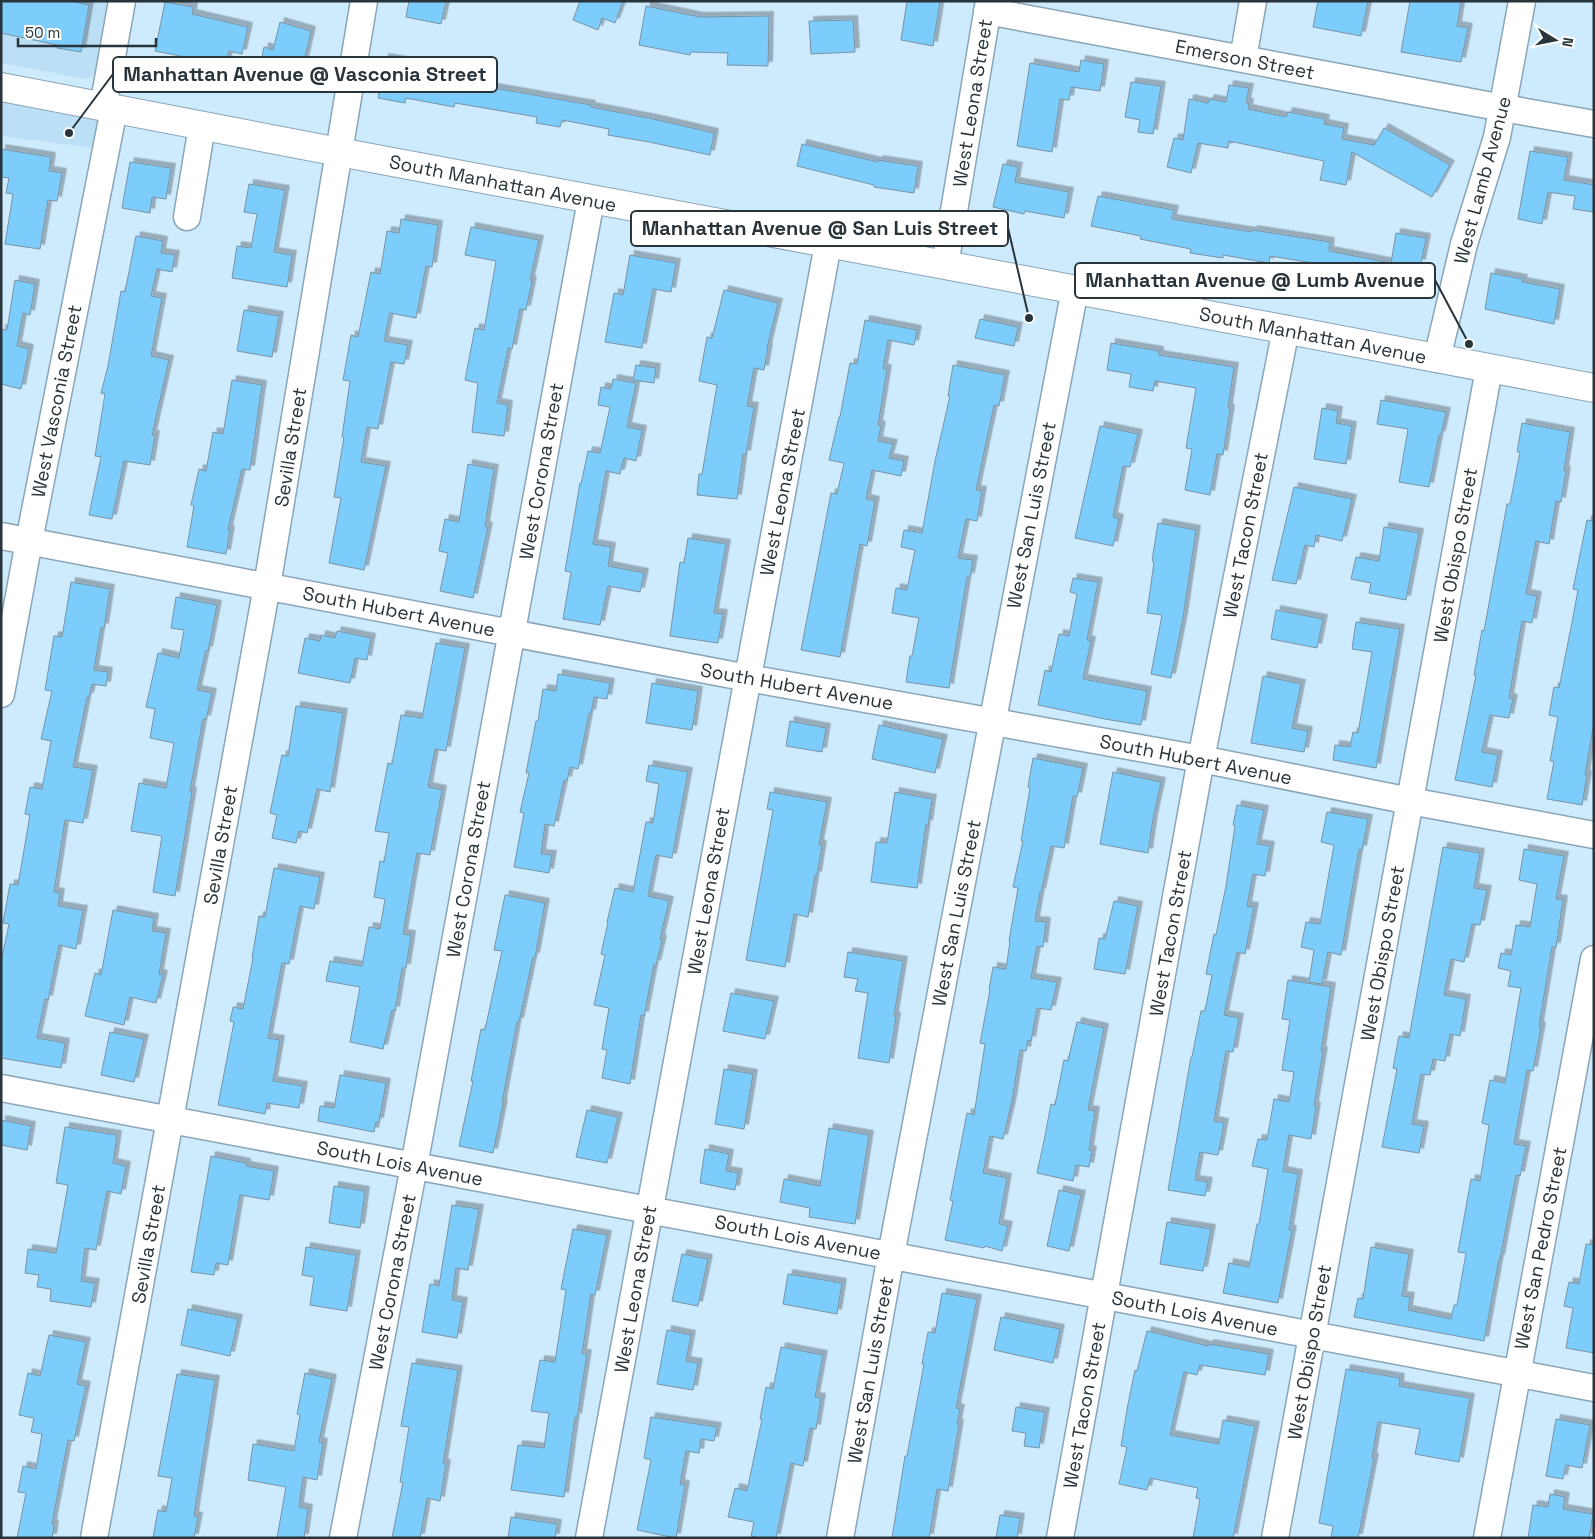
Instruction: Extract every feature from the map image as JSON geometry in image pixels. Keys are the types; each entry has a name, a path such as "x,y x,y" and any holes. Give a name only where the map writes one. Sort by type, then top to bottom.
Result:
{"main road":[{"name":"South Manhattan Avenue","path":"1,87 1594,388"}],"street":[{"name":"West Vasconia Street","path":"1,694 108,108 122,1"},
{"name":"Sevilla Street","path":"94,1538 267,586 364,1"},
{"path":"1243,59 1253,1"},
{"name":"West Lamb Avenue","path":"1437,359 1464,244 1497,137 1522,1"},
{"name":"Emerson Street","path":"988,6 1243,59 1594,124"},
{"name":"West Leona Street","path":"944,265 988,6"},
{"path":"187,217 202,126"},
{"name":"West Corona Street","path":"343,1538 414,1166 591,200"},
{"name":"West Leona Street","path":"588,1538 828,244"},
{"name":"West San Luis Street","path":"840,1538 891,1255 1075,289"},
{"name":"West Tacon Street","path":"1060,1538 1201,759 1286,329"},
{"name":"West Obispo Street","path":"1275,1538 1489,369"},
{"name":"South Hubert Avenue","path":"1,536 748,678 1201,759 1410,801 1594,835"},
{"name":"West San Pedro Street","path":"1487,1538 1594,959"},
{"name":"South Lois Avenue","path":"1,1088 1594,1388"}],"shaded area":[{"path":"1,1 110,1 97,71 93,76 86,79 1,63"},
{"path":"1,97 101,116 95,148 1,136"}],"building":[{"path":"1,1 70,1 89,5 81,52 57,48 57,45 1,33"},
{"path":"409,1 446,1 441,24 406,17"},
{"path":"580,1 623,1 615,23 602,18 598,30 573,20"},
{"path":"907,1 940,1 933,46 901,40"},
{"path":"1318,1 1368,1 1361,36 1313,27"},
{"path":"1410,1 1461,1 1457,26 1468,28 1461,62 1401,52"},
{"path":"165,2 193,7 192,14 248,27 242,54 229,51 226,65 155,51"},
{"path":"646,6 700,17 769,16 768,66 727,65 728,53 691,52 690,55 639,45"},
{"path":"853,20 855,52 811,54 809,21"},
{"path":"280,22 311,31 302,70 261,62 264,47 273,50"},
{"path":"384,58 403,61 399,79 474,89 475,85 517,92 591,105 591,107 714,133 710,155 608,135 609,129 562,120 560,127 536,123 537,117 455,103 454,107 406,98 405,103 378,98"},
{"path":"1081,60 1104,64 1100,91 1071,87 1069,100 1060,99 1052,152 1017,146 1030,63 1079,72"},
{"path":"1131,82 1161,86 1153,134 1138,132 1140,120 1125,117"},
{"path":"1229,85 1249,88 1246,103 1249,103 1248,109 1286,117 1288,112 1325,119 1324,124 1344,128 1342,139 1374,145 1384,128 1450,165 1432,197 1352,152 1346,185 1320,180 1324,161 1229,141 1228,148 1198,143 1191,173 1167,167 1174,138 1183,140 1189,99 1208,103 1210,99 1226,102"},
{"path":"802,144 878,162 878,160 918,166 914,193 874,187 874,185 797,166"},
{"path":"1,149 51,157 49,171 62,173 57,201 48,200 40,249 5,244 13,194 6,193 9,178 1,177"},
{"path":"1530,151 1568,157 1564,180 1594,185 1594,212 1573,209 1575,196 1548,192 1542,224 1518,219"},
{"path":"130,162 171,168 166,199 152,197 150,213 122,208"},
{"path":"1003,164 1018,167 1015,182 1069,192 1064,218 1025,211 1024,214 993,207"},
{"path":"249,184 285,190 274,252 292,255 287,287 232,278 237,246 251,248 257,214 244,212"},
{"path":"1098,196 1174,210 1172,219 1330,242 1329,251 1391,263 1396,233 1426,238 1421,264 1406,262 1402,288 1336,277 1338,267 1270,256 1269,263 1223,255 1223,258 1190,253 1191,249 1140,239 1141,236 1091,226"},
{"path":"401,219 438,225 432,267 426,266 416,318 390,313 384,341 408,345 404,364 391,362 378,429 367,427 361,462 386,466 364,570 329,563 341,498 334,497 344,437 342,437 350,381 343,380 351,335 358,337 371,272 380,274 387,231 399,233"},
{"path":"471,227 539,240 530,280 532,281 526,310 520,309 512,349 508,348 497,403 508,405 504,436 472,432 478,383 465,380 475,328 484,330 496,261 465,255"},
{"path":"136,236 163,241 161,253 175,255 172,272 157,269 151,296 162,298 151,356 169,360 152,435 155,435 150,465 124,461 112,519 89,515 101,457 95,456 105,394 101,393 108,366 121,291 125,292"},
{"path":"630,255 676,263 671,292 653,289 642,348 605,342 614,293 623,295"},
{"path":"1491,273 1523,279 1522,282 1560,289 1554,324 1485,309"},
{"path":"15,280 35,284 30,315 23,313 17,346 29,349 21,389 1,384 1,329 7,330"},
{"path":"724,290 778,303 767,348 764,370 754,368 747,406 754,407 746,455 743,454 737,499 697,495 699,474 702,474 717,385 699,381 707,337 712,338"},
{"path":"244,310 279,316 272,357 237,351"},
{"path":"980,319 1018,327 1014,346 975,338"},
{"path":"865,320 917,330 914,345 888,340 883,369 887,369 878,425 881,426 878,441 893,444 889,458 904,461 901,476 872,470 866,499 875,501 867,546 860,544 840,657 801,650 831,493 837,494 844,463 829,460 840,417 850,363 857,364"},
{"path":"1111,343 1159,351 1159,355 1234,367 1223,455 1217,454 1210,495 1185,490 1192,449 1186,448 1196,388 1155,381 1153,391 1129,387 1131,374 1107,370"},
{"path":"636,365 656,368 654,383 633,380"},
{"path":"953,365 1005,375 999,406 994,405 976,490 982,491 977,521 966,519 958,558 973,560 970,577 967,577 949,688 906,682 919,618 892,613 896,588 907,590 915,550 901,547 904,530 922,533 935,461 950,396 948,396"},
{"path":"613,379 636,383 627,427 642,430 636,461 624,458 620,474 606,471 593,544 611,547 608,566 644,573 640,592 608,586 600,625 563,619 571,572 565,571 580,483 588,451 600,453 610,407 598,405 601,387 611,389"},
{"path":"232,380 262,385 250,470 242,469 228,530 230,530 226,554 187,547 194,506 191,505 199,469 206,471 213,432 223,434"},
{"path":"1381,400 1446,412 1441,435 1439,435 1429,487 1399,482 1408,429 1377,424"},
{"path":"1322,408 1338,411 1336,423 1352,426 1346,464 1314,459"},
{"path":"1522,423 1570,432 1561,502 1556,501 1549,544 1536,541 1526,594 1537,596 1532,623 1522,621 1509,698 1513,699 1509,718 1490,715 1482,752 1498,755 1492,787 1455,780 1476,675 1474,675 1482,630 1484,631 1507,504 1510,504 1520,452 1517,452"},
{"path":"1100,426 1138,434 1130,467 1123,466 1113,517 1119,519 1113,546 1075,538"},
{"path":"468,464 494,469 485,526 488,527 473,598 440,591 448,553 439,551 445,519 459,522"},
{"path":"1294,487 1352,499 1342,541 1316,535 1314,547 1305,545 1296,584 1272,580"},
{"path":"1587,520 1594,521 1594,722 1582,805 1547,799 1554,761 1550,761 1558,717 1549,715 1554,687 1559,688 1573,617 1578,590 1573,589"},
{"path":"1158,523 1196,530 1183,618 1171,678 1151,674 1162,615 1147,613"},
{"path":"1384,527 1419,533 1406,600 1369,593 1371,583 1351,579 1356,557 1379,561"},
{"path":"688,538 726,544 714,613 723,614 718,643 670,636 680,562 684,563"},
{"path":"1073,578 1098,582 1087,640 1091,641 1083,679 1147,691 1141,725 1038,705 1045,670 1051,672 1059,634 1069,636 1077,594 1070,592"},
{"path":"71,582 110,589 104,628 101,627 94,670 108,672 106,686 92,684 89,697 87,697 73,767 93,770 83,823 65,820 54,892 60,893 58,906 83,910 76,949 59,945 48,1000 45,999 37,1038 65,1043 61,1068 1,1058 1,962 9,924 3,923 10,884 18,885 30,815 25,814 30,787 42,789 51,741 41,739 52,691 45,690 54,636 62,637"},
{"path":"176,597 217,605 208,651 206,650 197,690 212,693 206,720 203,719 190,791 192,792 175,896 153,892 162,836 131,831 139,783 166,788 174,743 150,738 155,709 146,707 158,653 179,658 184,630 171,628"},
{"path":"1276,610 1323,619 1317,648 1271,639"},
{"path":"1356,622 1400,629 1376,768 1333,760 1335,745 1350,747 1353,732 1358,733 1372,652 1352,649"},
{"path":"337,631 371,638 367,660 355,658 350,683 298,673 305,638 320,641 321,635 335,638"},
{"path":"436,643 465,648 446,751 435,749 428,787 442,790 430,855 417,853 403,934 411,935 406,968 402,968 395,1011 392,1010 383,1049 350,1042 360,987 326,981 330,961 362,966 369,927 380,929 385,899 374,897 380,861 384,862 389,833 375,831 388,763 392,764 401,715 422,718"},
{"path":"558,674 610,683 607,699 594,697 578,769 570,767 567,781 564,780 554,826 545,824 541,854 552,855 549,873 514,867 524,813 520,812 529,773 526,773 543,689 556,691"},
{"path":"1263,676 1301,684 1292,728 1308,731 1304,752 1251,743"},
{"path":"652,683 698,691 692,730 646,723"},
{"path":"296,706 343,713 330,792 317,789 307,833 299,831 296,843 272,838 277,815 270,813 282,755 288,756"},
{"path":"790,721 826,728 822,752 786,746"},
{"path":"879,725 943,739 935,773 872,759"},
{"path":"1033,758 1083,768 1077,797 1073,796 1064,848 1051,846 1035,921 1046,922 1043,947 1037,946 1031,978 1057,982 1051,1010 1037,1008 1031,1041 1028,1040 1026,1051 1020,1050 1012,1101 1003,1139 990,1136 983,1173 1007,1178 999,1224 1008,1226 1002,1251 985,1246 984,1248 945,1240 953,1201 950,1200 967,1113 974,1115 985,1044 980,1043 993,967 1006,969 1018,888 1013,887 1023,841 1021,841"},
{"path":"649,765 688,772 672,858 656,855 648,896 669,901 644,1016 641,1015 630,1084 602,1078 607,1050 602,1049 609,1008 594,1005 605,955 601,954 615,888 633,892 646,822 653,823 659,784 646,781"},
{"path":"1113,772 1161,782 1148,853 1100,844"},
{"path":"770,792 827,802 819,845 822,845 817,876 815,875 808,917 794,914 785,967 746,960 773,810 767,809"},
{"path":"895,792 932,799 928,825 926,824 917,888 871,882 876,842 887,843"},
{"path":"1237,805 1264,810 1257,844 1270,846 1265,876 1253,874 1247,906 1254,907 1245,954 1237,952 1224,1015 1239,1018 1233,1052 1226,1051 1214,1121 1224,1123 1218,1155 1200,1152 1195,1180 1208,1182 1205,1196 1168,1190 1191,1057 1201,1011 1205,1011 1212,975 1206,974 1226,886"},
{"path":"1327,812 1368,819 1362,850 1359,849 1341,955 1328,952 1322,984 1309,982 1314,950 1301,947 1306,922 1320,924 1334,845 1321,842"},
{"path":"1443,847 1480,853 1474,888 1487,890 1480,925 1472,924 1464,962 1451,959 1444,995 1466,999 1460,1036 1450,1034 1445,1061 1433,1059 1430,1075 1421,1074 1412,1124 1424,1126 1419,1153 1382,1147 1397,1069 1393,1068 1399,1036 1409,1038"},
{"path":"1524,849 1564,856 1556,899 1563,900 1556,947 1552,947 1533,1071 1527,1070 1514,1144 1526,1146 1520,1176 1516,1175 1484,1341 1354,1317 1358,1298 1363,1299 1371,1247 1409,1254 1402,1296 1410,1297 1408,1310 1451,1319 1454,1305 1457,1305 1466,1253 1458,1252 1471,1179 1480,1181 1489,1125 1482,1123 1490,1080 1505,1083 1521,988 1508,986 1511,971 1498,968 1501,953 1511,955 1516,925 1530,927 1537,884 1519,880"},
{"path":"274,868 320,877 314,909 300,906 289,964 282,963 268,1038 280,1040 273,1081 303,1086 299,1108 267,1103 265,1114 218,1105 234,1022 230,1021 233,1007 243,1009 259,916 265,917"},
{"path":"505,895 545,903 535,957 533,957 519,1022 517,1022 493,1153 459,1146 473,1081 471,1081 481,1029 485,1030 502,951 494,950"},
{"path":"1114,901 1138,906 1125,974 1094,969 1099,938 1105,939"},
{"path":"113,910 154,918 152,931 166,933 159,974 163,975 156,1003 130,997 124,1025 85,1016 95,973 101,975"},
{"path":"848,952 903,961 889,1063 858,1058 868,993 855,991 858,979 844,977"},
{"path":"1288,980 1331,987 1321,1051 1323,1051 1311,1139 1289,1135 1283,1171 1298,1174 1289,1230 1292,1230 1278,1303 1223,1293 1229,1263 1249,1267 1257,1224 1259,1224 1268,1169 1252,1166 1258,1139 1267,1140 1274,1099 1289,1102 1294,1072 1282,1070 1290,1020 1282,1019"},
{"path":"731,993 774,1001 765,1039 723,1031"},
{"path":"1077,1022 1104,1028 1088,1110 1095,1111 1089,1150 1092,1151 1089,1167 1076,1165 1073,1181 1037,1173 1051,1104 1055,1105 1064,1060 1068,1061"},
{"path":"110,1032 144,1039 134,1082 101,1075"},
{"path":"724,1069 753,1074 744,1129 715,1124"},
{"path":"340,1075 386,1083 379,1122 376,1122 374,1132 318,1121 320,1106 334,1108"},
{"path":"587,1110 618,1117 607,1163 576,1157"},
{"path":"1,1120 31,1126 27,1150 1,1145"},
{"path":"65,1127 117,1135 113,1163 126,1166 121,1194 107,1191 96,1250 85,1248 81,1281 95,1283 91,1307 50,1301 51,1289 37,1287 39,1275 25,1273 28,1249 56,1253 68,1185 56,1183"},
{"path":"829,1128 869,1135 855,1224 809,1217 810,1208 780,1202 784,1179 820,1186"},
{"path":"705,1149 729,1154 726,1171 738,1173 735,1190 700,1183"},
{"path":"211,1156 246,1163 246,1166 274,1171 269,1200 240,1195 228,1265 216,1263 214,1275 191,1272"},
{"path":"334,1186 365,1191 360,1228 329,1223"},
{"path":"1059,1190 1081,1195 1069,1251 1047,1246"},
{"path":"452,1205 479,1209 468,1270 456,1268 452,1300 463,1302 457,1338 422,1332 430,1284 439,1286"},
{"path":"1167,1222 1211,1229 1203,1271 1160,1264"},
{"path":"573,1229 607,1235 595,1295 591,1294 582,1354 587,1354 577,1418 575,1417 564,1497 511,1490 518,1445 544,1448 549,1413 531,1411 540,1360 555,1362 566,1290 561,1289"},
{"path":"1586,1244 1594,1245 1594,1353 1566,1348 1573,1308 1564,1306 1569,1282 1579,1284"},
{"path":"306,1247 356,1255 347,1311 310,1305 314,1277 302,1275"},
{"path":"682,1254 708,1259 698,1306 672,1301"},
{"path":"788,1274 842,1283 837,1314 783,1304"},
{"path":"942,1293 977,1299 956,1408 960,1409 957,1423 959,1424 948,1491 937,1489 929,1538 892,1538 905,1456 907,1456 924,1364 922,1364 928,1332 935,1333"},
{"path":"188,1309 238,1319 230,1356 181,1345"},
{"path":"1001,1317 1060,1329 1053,1363 994,1350"},
{"path":"667,1330 691,1335 686,1361 698,1363 693,1390 657,1384"},
{"path":"1147,1331 1208,1346 1209,1344 1269,1354 1265,1375 1200,1365 1197,1375 1184,1372 1170,1435 1219,1444 1223,1420 1255,1426 1233,1538 1193,1538 1200,1499 1196,1498 1198,1488 1150,1478 1147,1490 1119,1484 1127,1447 1121,1446 1128,1404 1135,1370 1137,1371"},
{"path":"49,1335 86,1342 77,1384 86,1386 74,1441 68,1440 52,1524 54,1525 52,1538 17,1538 26,1493 18,1492 23,1466 36,1469 42,1434 31,1432 34,1418 19,1415 28,1373 40,1376"},
{"path":"781,1347 823,1355 815,1397 821,1398 816,1429 810,1428 803,1466 791,1463 776,1538 761,1538 751,1536 754,1522 728,1517 735,1488 747,1491 762,1419 760,1419 766,1387 773,1389"},
{"path":"412,1363 458,1370 443,1464 446,1464 440,1501 427,1498 420,1538 392,1538 403,1482 400,1482 409,1427 401,1426"},
{"path":"1346,1369 1400,1378 1399,1386 1470,1398 1459,1462 1415,1454 1420,1429 1378,1422 1372,1458 1374,1458 1358,1538 1331,1538 1333,1526 1319,1523"},
{"path":"305,1373 332,1379 319,1442 323,1443 317,1480 303,1477 299,1507 308,1509 304,1538 277,1538 286,1487 248,1480 253,1444 294,1451 300,1415 297,1414"},
{"path":"177,1374 215,1380 194,1516 198,1517 194,1538 153,1538 158,1510 166,1512 172,1478 158,1476"},
{"path":"1016,1407 1045,1412 1039,1448 1024,1446 1026,1433 1012,1431"},
{"path":"651,1417 717,1427 714,1441 701,1439 699,1453 686,1451 680,1484 685,1485 676,1538 637,1530 651,1460 644,1458"},
{"path":"1556,1419 1590,1425 1582,1468 1566,1465 1563,1479 1546,1476"},
{"path":"1550,1494 1565,1497 1563,1509 1593,1514 1589,1538 1528,1538 1533,1505 1548,1507"},
{"path":"1000,1515 1020,1518 1017,1538 996,1538"},
{"path":"511,1517 557,1524 555,1538 508,1538"}],"place":[{"name":"Manhattan Avenue @ Vasconia Street","path":"69,133"},
{"name":"Manhattan Avenue @ San Luis Street","path":"1029,318"},
{"name":"Manhattan Avenue @ Lumb Avenue","path":"1469,344"}]}
